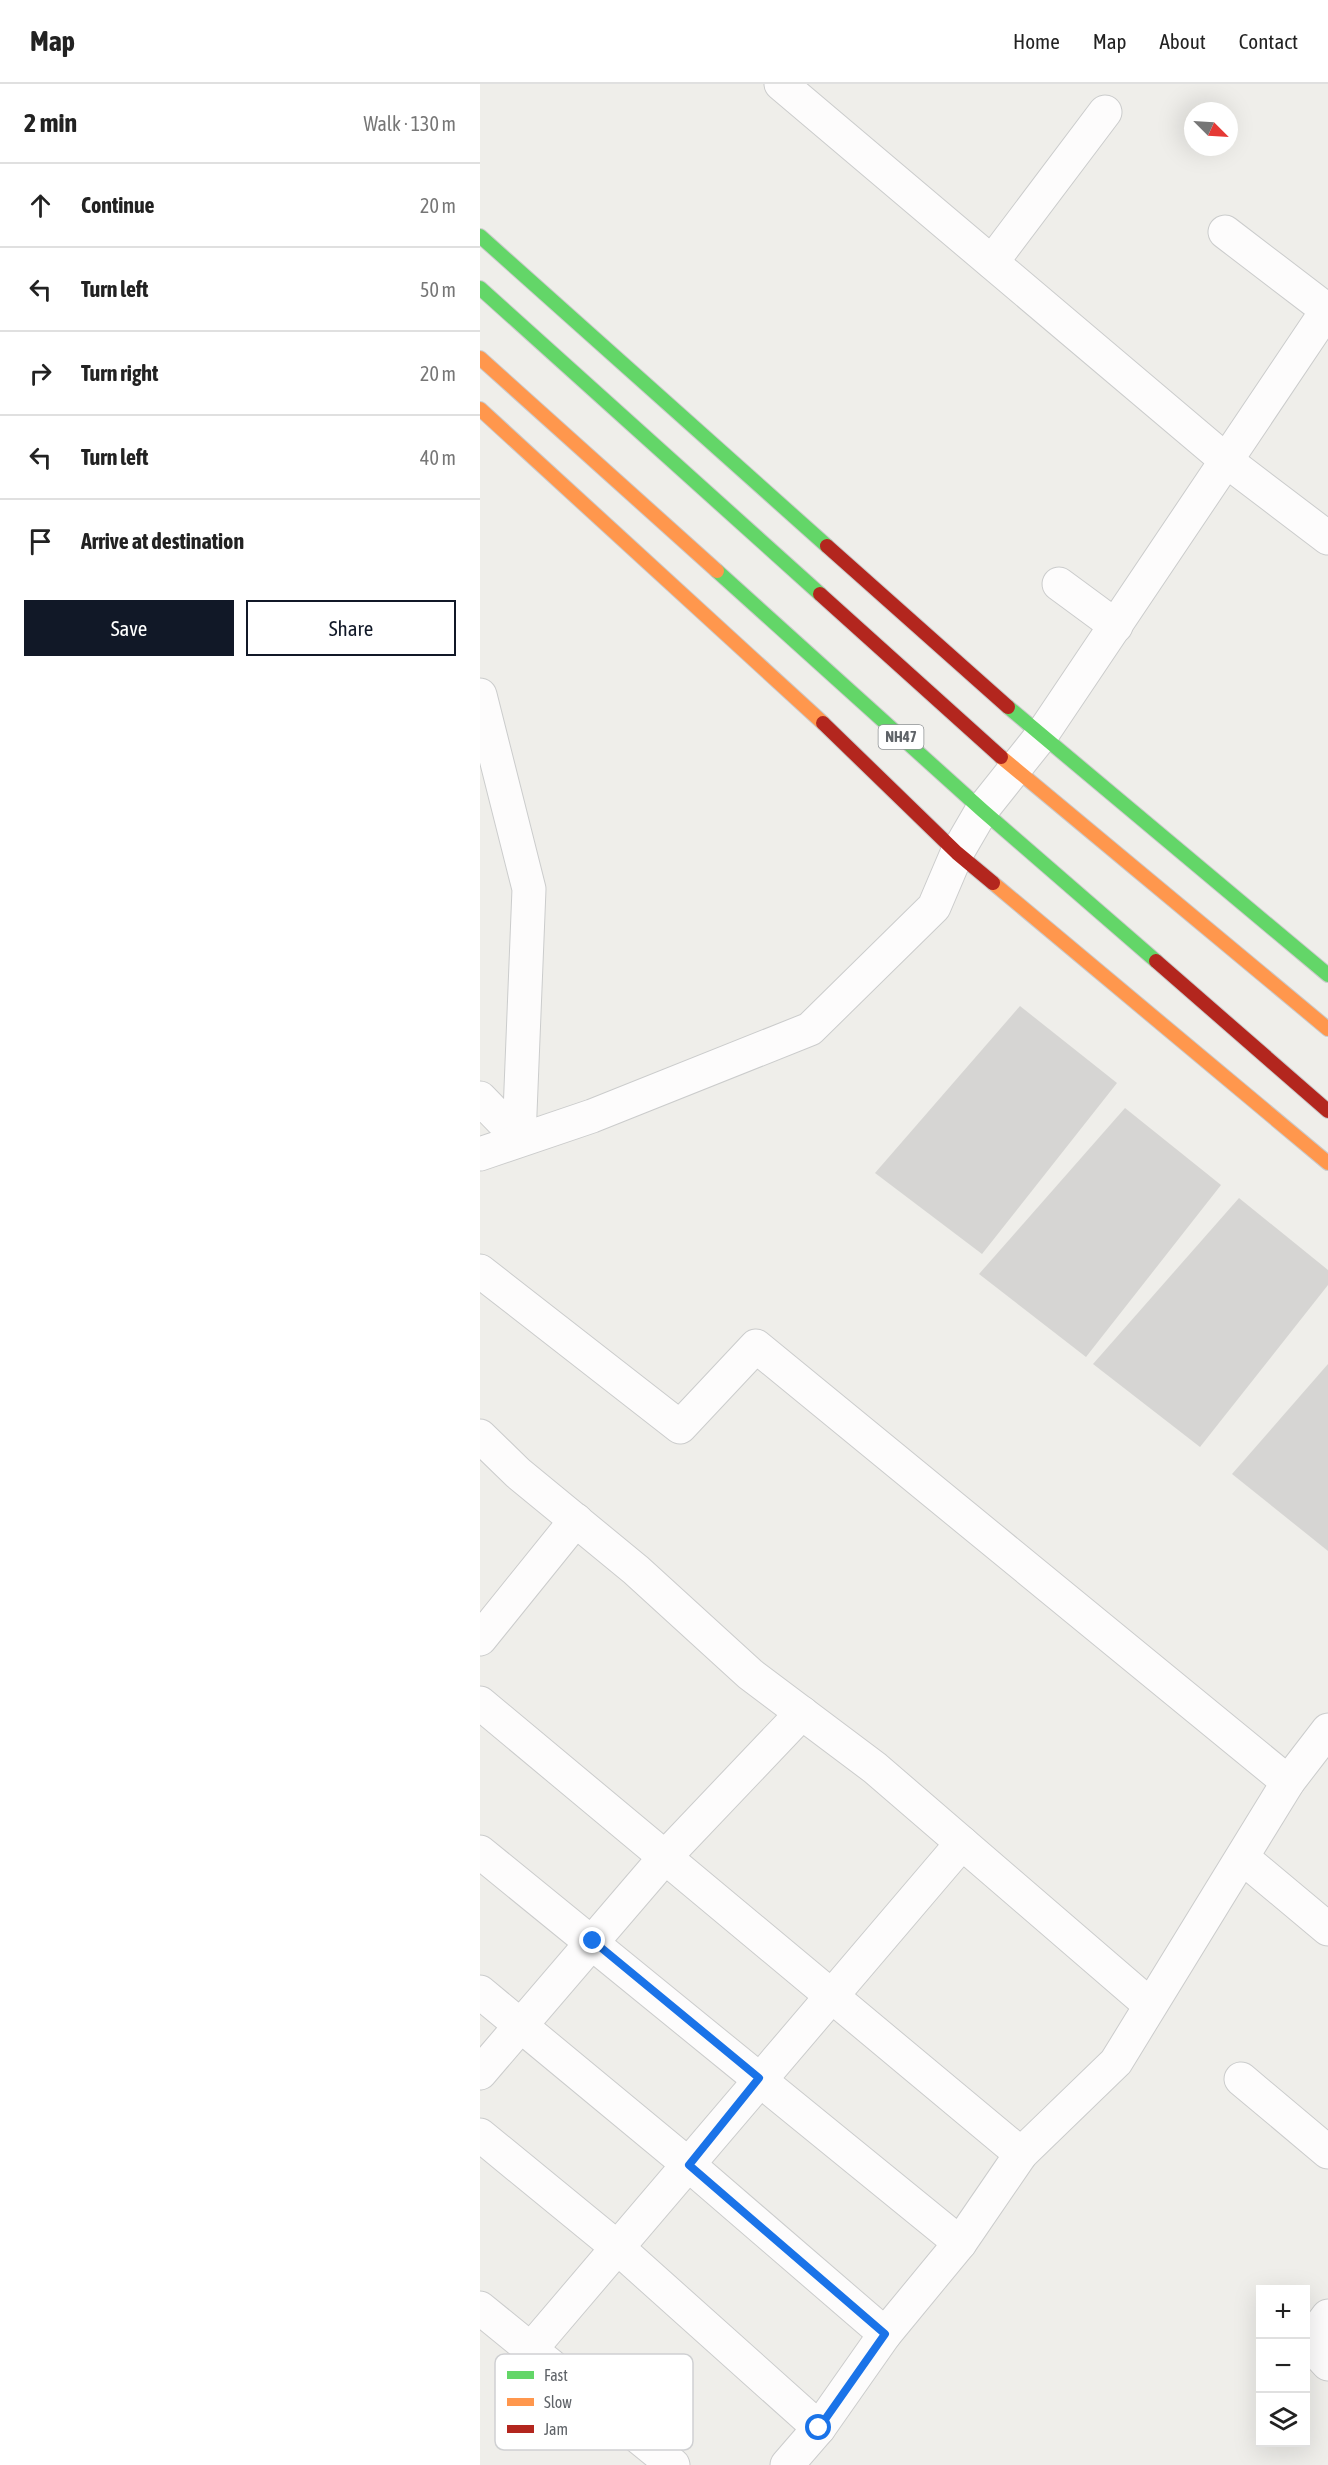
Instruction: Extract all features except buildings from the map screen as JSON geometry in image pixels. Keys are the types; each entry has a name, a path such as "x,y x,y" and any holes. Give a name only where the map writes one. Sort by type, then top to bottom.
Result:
{"main road":[{"path":"480,236 1041,736 1328,975"},
{"path":"480,288 1015,769 1328,1029"},
{"name":"NH47","path":"480,358 982,810 1328,1111"},
{"path":"480,409 771,673 957,853 1328,1163"}],"street":[{"path":"782,84 1228,462 1328,538"},
{"path":"992,262 1105,112"},
{"path":"480,1154 519,1138 592,1116 810,1029 934,907 957,853 982,810 1041,736 1228,462 1328,309 1225,232"},
{"path":"1059,584 1116,626"},
{"path":"480,694 530,889 519,1138"},
{"path":"480,1098 519,1138"},
{"path":"480,1271 680,1427 756,1346 1288,1782"},
{"path":"480,1436 518,1473 636,1570 750,1674 875,1768 1150,2005"},
{"path":"480,1639 576,1520"},
{"path":"480,1703 1022,2154"},
{"path":"480,2073 666,1856 802,1713"},
{"path":"787,2465 819,2428 885,2334 960,2243 1022,2154 1116,2062 1288,1782 1328,1730"},
{"path":"531,2349 689,2165 759,2078 899,1919 962,1843"},
{"path":"480,1852 593,1941 960,2243"},
{"path":"1243,1858 1328,1929"},
{"path":"480,1992 522,2024 689,2165 885,2334"},
{"path":"1241,2079 1328,2152"},
{"path":"480,2135 618,2248 819,2428"},
{"path":"480,2307 537,2354"},
{"path":"1328,2316 1322,2324 1317,2352 1328,2364"},
{"path":"655,2450 673,2465"}],"traffic: fast":[{"path":"480,236 827,546"},
{"path":"480,288 820,594"},
{"path":"717,571 982,810 1156,961"},
{"path":"1008,707 1328,975"}],"traffic: slow":[{"path":"480,358 717,571"},
{"path":"480,409 823,723"},
{"path":"1001,757 1328,1029"},
{"path":"993,883 1328,1163"}],"traffic: jam":[{"path":"827,546 1008,707"},
{"path":"820,594 1001,757"},
{"path":"823,723 957,853 993,883"},
{"path":"1156,961 1328,1111"}],"route":[{"path":"593,1941 759,2078 689,2165 885,2334 819,2428"}]}
